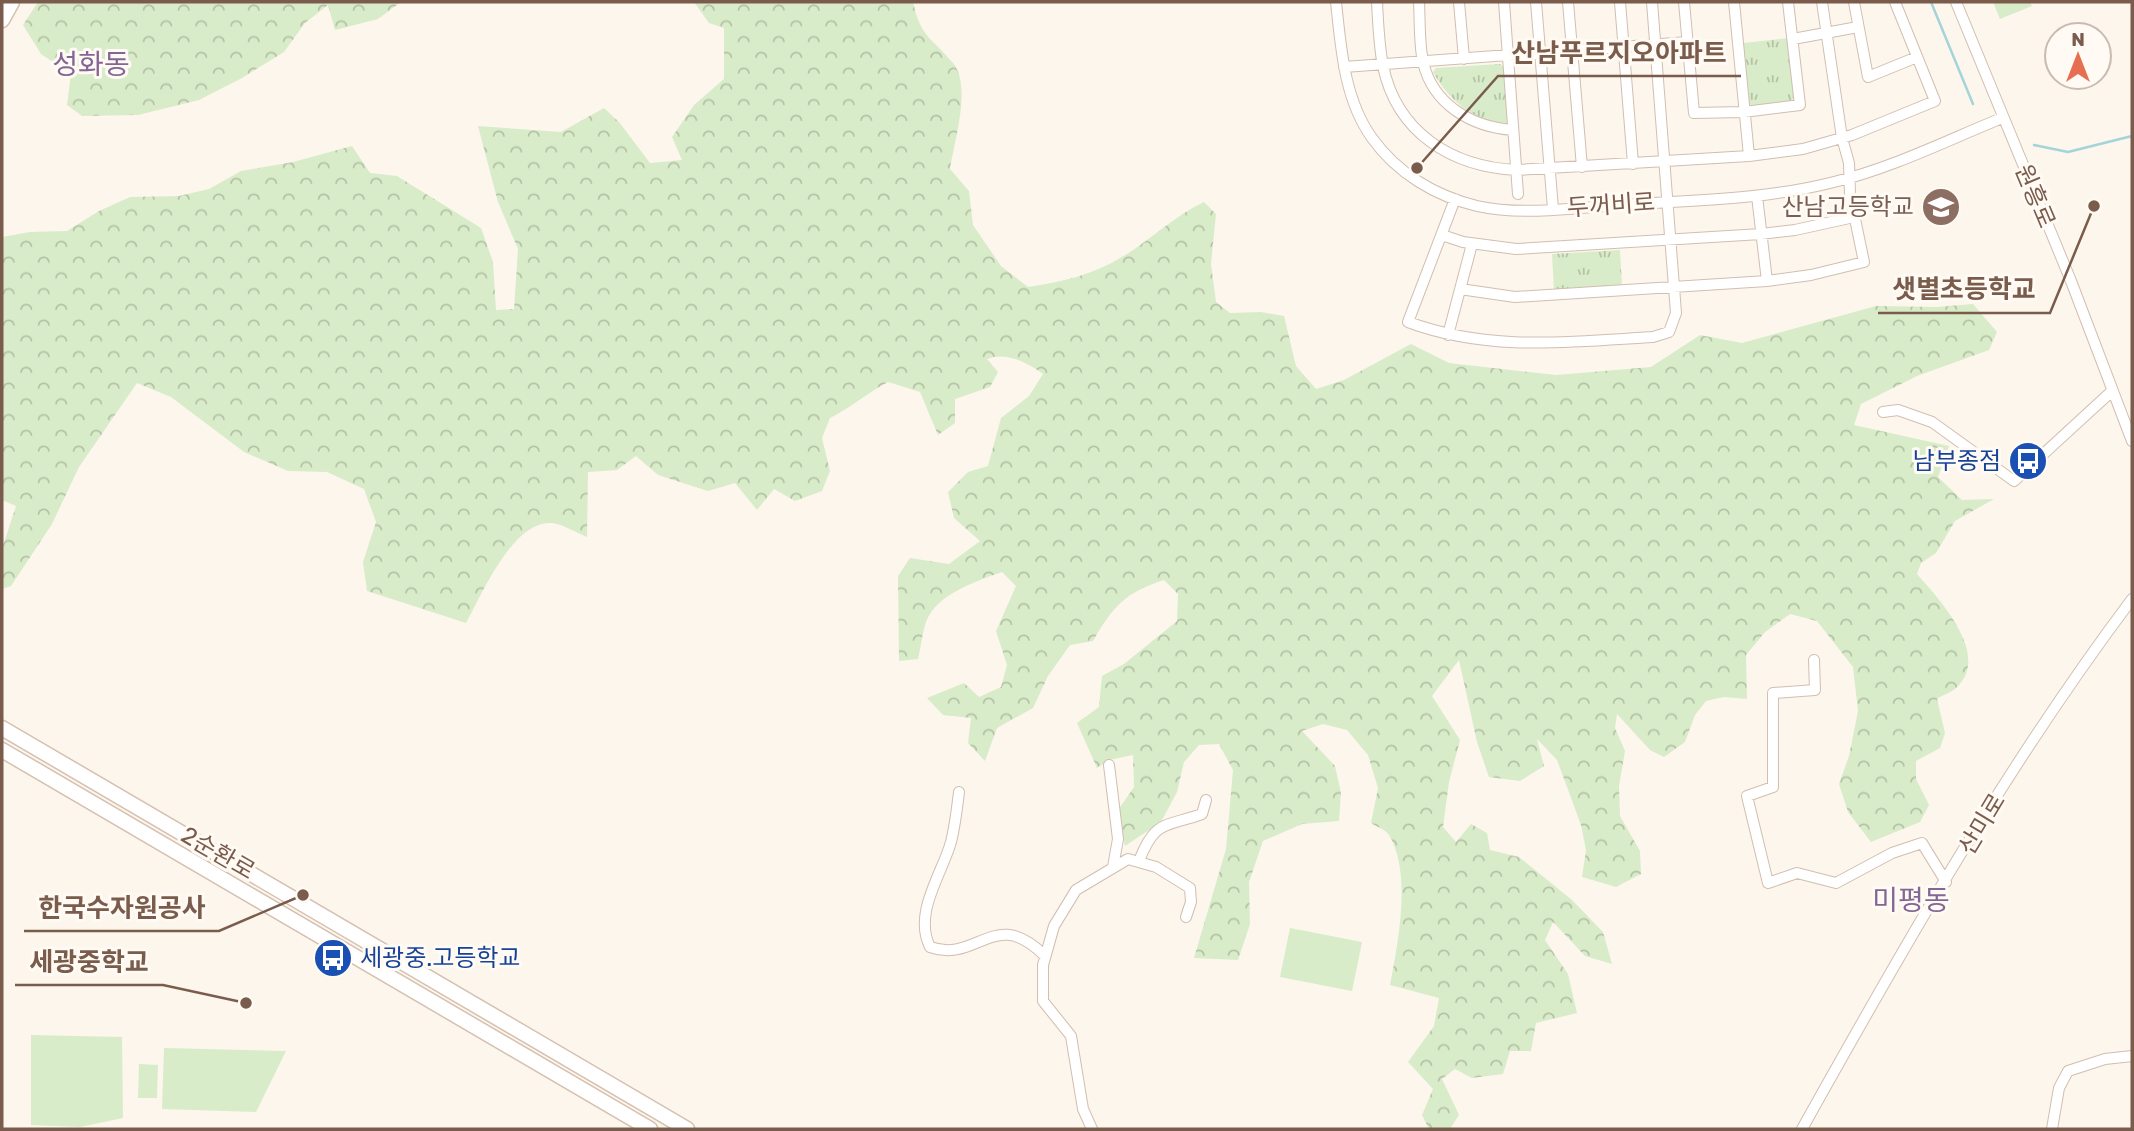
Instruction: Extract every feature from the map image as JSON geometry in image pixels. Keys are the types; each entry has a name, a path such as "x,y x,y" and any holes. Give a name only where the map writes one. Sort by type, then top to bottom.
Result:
{"street":[{"path":"2,20 12,2"},
{"name":"두꺼비로","path":"1336,2 1344,68 1357,111 1372,138 1412,178 1455,200 1501,210 1757,196 1850,178 2002,118"},
{"path":"1377,2 1383,65 1401,109 1431,143 1471,164 1517,170 1749,156 1802,149 1842,138 1934,101 1895,2"},
{"path":"1419,2 1423,62 1435,88 1456,112 1485,126 1513,130"},
{"path":"1459,2 1464,59"},
{"path":"1504,2 1518,194"},
{"path":"1536,2 1553,209"},
{"path":"1568,2 1582,167"},
{"path":"1620,2 1633,163"},
{"path":"1455,200 1408,322 1448,335 1524,344 1662,335 1674,325 1674,286 1652,2"},
{"path":"1684,2 1694,113 1744,113 1800,105 1788,2"},
{"path":"1734,2 1749,156"},
{"path":"1460,289 1515,297 1767,281 1811,275 1864,262 1854,217 1822,2"},
{"path":"1854,2 1868,77 1917,57"},
{"name":"원흥로","path":"1956,2 2071,281 2132,441"},
{"path":"1793,39 1858,27"},
{"path":"1344,68 1688,42"},
{"path":"1757,196 1767,281"},
{"path":"1442,235 1472,244 1516,249 1760,234 1854,217"},
{"path":"1448,335 1472,244"},
{"path":"1883,412 1898,410 1932,422 2014,481 2112,391"},
{"name":"산미로","path":"1802,1129 1946,882 2069,686 2132,599"},
{"path":"1814,660 1815,690 1773,693 1773,787 1747,796 1768,883 1797,873 1836,883 1892,853 1922,843 1946,882"},
{"name":"2순환로","path":"2,728 687,1129"},
{"name":"2순환로","path":"2,750 650,1129"},
{"path":"1109,765 1118,839 1113,867"},
{"path":"959,792 951,842 929,897 926,915 930,947 954,949 1007,933 1027,940 1045,956"},
{"path":"1139,861 1153,833 1176,819 1202,814 1206,800"},
{"path":"1092,1129 1083,1109 1071,1036 1044,1001 1041,987 1045,956 1054,926 1076,890 1128,859 1156,867 1190,888 1191,902 1186,917"},
{"path":"2052,1129 2059,1088 2068,1071 2105,1059 2132,1056"}],"green space":[{"path":"38,2 401,2 378,19 335,30 328,5 305,23 284,52 199,100 138,115 82,116 67,105 71,74 41,54 23,25"},
{"path":"694,2 913,2 923,30 953,63 958,73 961,100 950,169 969,191 973,225 1001,266 1028,287 1076,277 1100,269 1122,257 1204,202 1216,214 1211,264 1216,302 1230,313 1261,312 1284,316 1296,366 1316,389 1344,380 1411,344 1449,363 1556,375 1651,367 1700,335 1742,343 1876,306 1937,307 1973,304 1997,332 1989,350 1917,376 1861,404 1854,425 1949,446 1938,477 1962,500 1994,499 1955,521 1936,553 1921,563 1917,574 1938,598 1959,629 1966,645 1968,660 1966,675 1956,688 1937,699 1945,733 1940,748 1916,761 1916,779 1929,805 1920,822 1871,842 1848,812 1839,784 1849,756 1858,711 1853,667 1817,621 1790,614 1765,632 1746,655 1747,699 1724,697 1706,701 1695,715 1685,742 1664,757 1650,750 1617,714 1615,728 1625,751 1619,786 1620,816 1640,851 1641,874 1616,887 1582,877 1586,850 1581,825 1557,760 1537,739 1544,766 1520,781 1489,777 1477,742 1459,660 1432,696 1460,740 1449,782 1443,827 1456,842 1471,824 1487,833 1490,850 1519,857 1572,900 1603,932 1612,964 1585,956 1553,922 1545,940 1568,974 1577,1013 1536,1023 1531,1051 1510,1051 1503,1074 1472,1078 1455,1069 1442,1079 1459,1115 1450,1129 1429,1129 1422,1115 1433,1089 1408,1062 1434,1026 1439,998 1390,985 1401,908 1400,869 1389,835 1371,823 1378,788 1368,755 1347,730 1323,724 1302,731 1335,766 1341,793 1339,821 1302,824 1263,841 1249,882 1250,924 1238,960 1194,958 1226,849 1233,770 1219,744 1199,745 1184,762 1177,792 1161,822 1125,846 1118,810 1134,787 1133,755 1109,760 1097,768 1077,723 1099,707 1102,676 1124,664 1177,621 1178,594 1164,580 1140,590 1114,609 1093,641 1070,645 1048,676 1033,708 997,728 985,761 968,743 971,718 943,715 927,698 964,683 979,697 1001,687 1007,665 996,631 1016,586 1002,572 948,596 931,612 926,622 918,659 899,661 898,576 910,558 949,564 980,541 954,518 948,492 968,472 988,466 1001,418 1029,396 1043,374 1016,359 1002,356 987,359 998,372 990,387 955,399 955,423 938,435 920,392 888,382 830,418 822,438 830,471 822,491 795,501 774,489 757,510 735,483 708,491 658,475 636,456 617,470 588,472 587,537 552,523 538,525 524,533 500,561 466,623 367,591 363,562 376,522 364,489 327,472 288,471 244,452 171,397 137,383 79,467 52,524 11,586 2,589 2,549 16,506 2,500 2,237 30,232 67,231 99,211 130,197 179,196 209,189 241,171 293,162 352,146 370,173 397,176 481,228 493,262 496,310 514,309 518,249 498,202 478,126 561,132 604,108 619,122 650,163 682,160 672,137 694,105 724,79 724,28 709,23"},
{"path":"1993,2 2030,2 2032,6 2000,19"},
{"path":"1789,38 1796,95 1788,105 1754,110 1747,99 1743,43"},
{"path":"1500,64 1506,68 1509,121 1505,125 1482,118 1463,107 1447,92 1433,72 1436,68"},
{"path":"1620,250 1622,287 1554,291 1552,254"},
{"path":"1290,928 1362,942 1352,991 1280,977"},
{"path":"31,1035 122,1037 123,1118 80,1127 31,1125"},
{"path":"164,1048 286,1051 256,1112 162,1109"},
{"path":"139,1064 158,1065 157,1098 138,1098"}],"waterway":[{"path":"1931,2 1973,104"},
{"path":"2034,145 2068,152 2132,136"}],"place":[{"name":"산남푸르지오아파트","path":"1417,168"},
{"name":"샛별초등학교","path":"2094,206"},
{"name":"산남고등학교","path":"1941,207"},
{"name":"남부종점","path":"2028,461"},
{"name":"한국수자원공사","path":"303,895"},
{"name":"세광중.고등학교","path":"333,958"},
{"name":"세광중학교","path":"246,1003"}],"district":[{"name":"성화동","path":"91,64"},
{"name":"미평동","path":"1911,900"}]}
